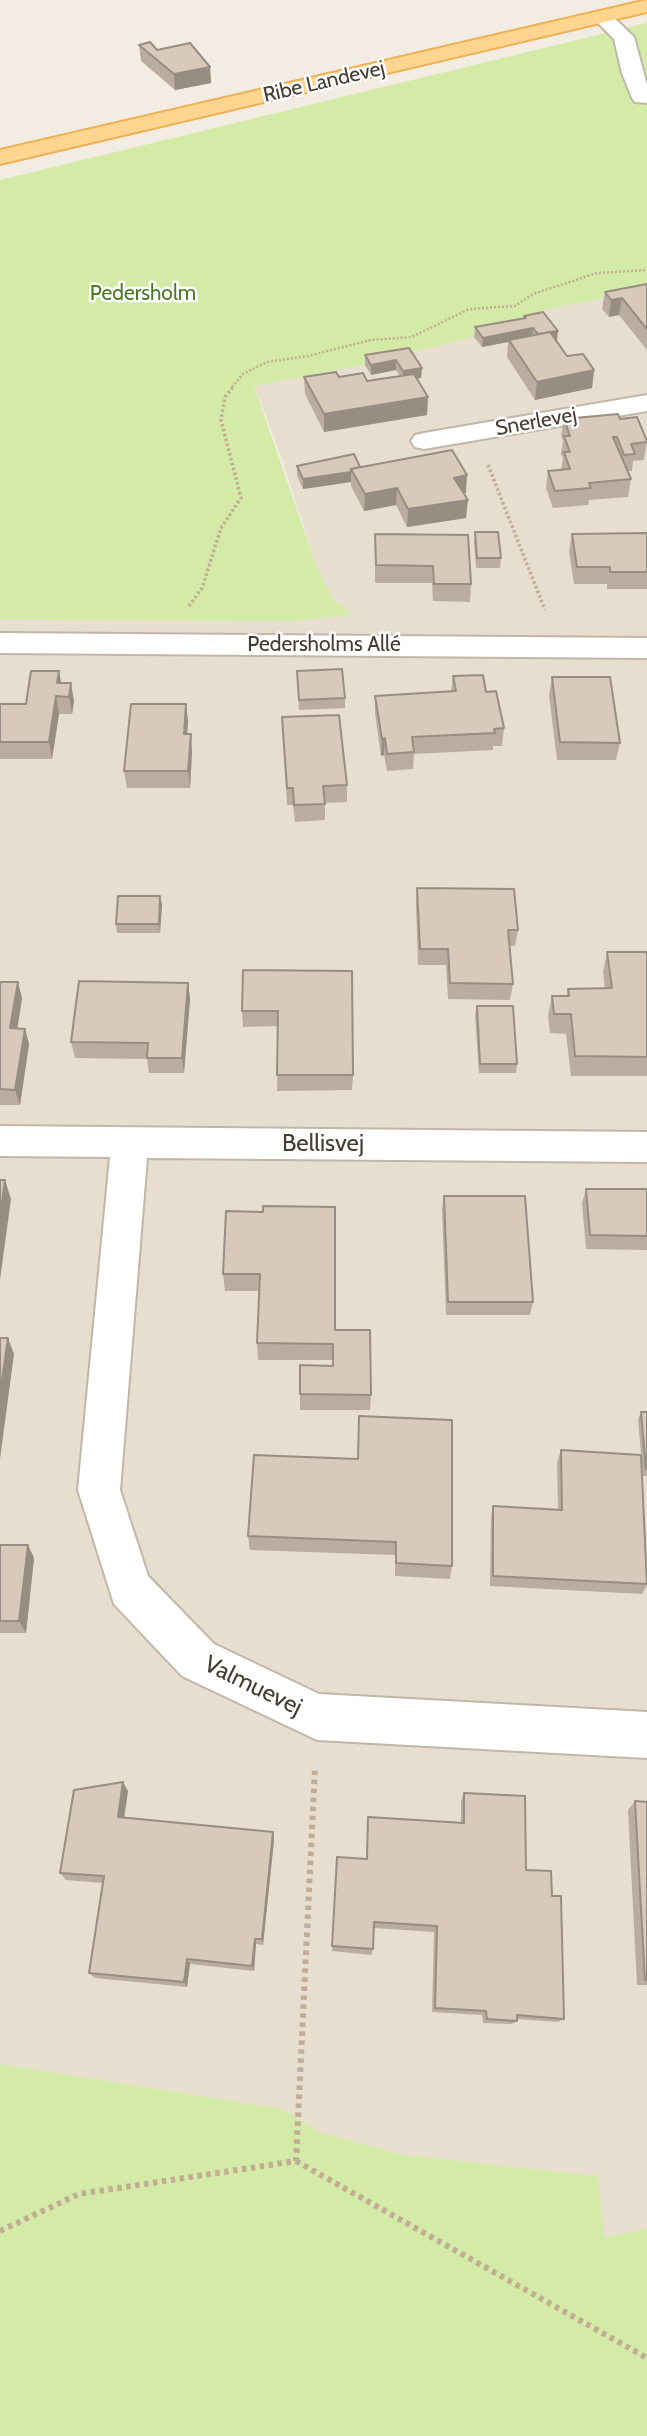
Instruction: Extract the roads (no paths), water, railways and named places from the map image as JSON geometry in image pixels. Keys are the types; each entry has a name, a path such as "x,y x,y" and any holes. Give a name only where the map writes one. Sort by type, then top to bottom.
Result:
{"main road":[{"name":"Ribe Landevej","path":"0,156 647,6"}],"street":[{"path":"601,17 624,37 642,99"},
{"name":"Snerlevej","path":"424,441 647,403"},
{"name":"Pedersholms Allé","path":"0,643 647,648"},
{"name":"Bellisvej","path":"0,1141 647,1147"},
{"name":"Valmuevej","path":"130,1143 99,1490 130,1590 198,1660 317,1717 647,1735"}],"park label":[{"name":"Pedersholm","path":"143,294"}]}
